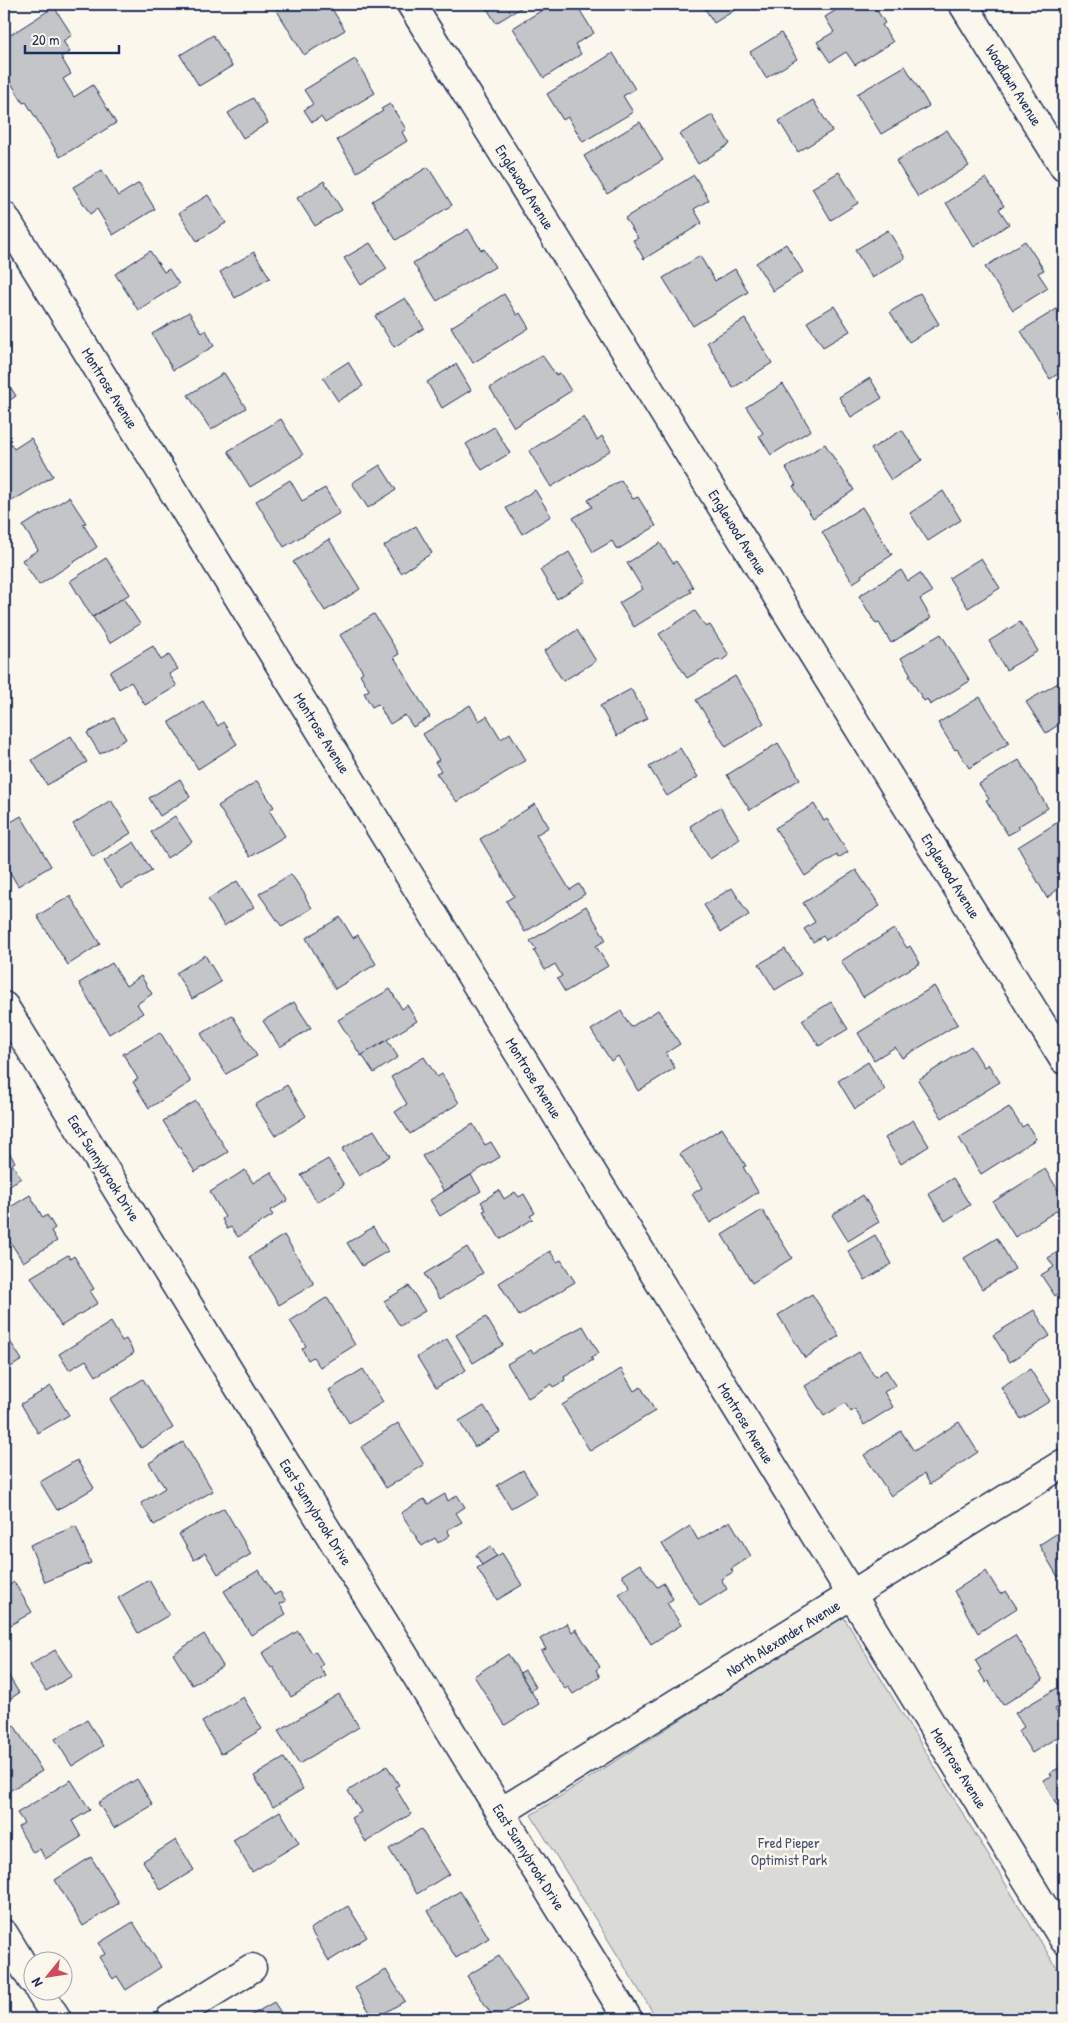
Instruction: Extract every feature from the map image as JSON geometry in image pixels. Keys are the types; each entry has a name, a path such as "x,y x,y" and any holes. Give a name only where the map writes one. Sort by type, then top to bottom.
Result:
{"street":[{"name":"Englewood Avenue","path":"411,4 1064,1060"},
{"name":"Woodlawn Avenue","path":"964,4 1064,167"},
{"name":"Montrose Avenue","path":"4,216 1064,1940"},
{"name":"East Sunnybrook Drive","path":"4,1006 628,2019"},
{"name":"North Alexander Avenue","path":"501,1812 1064,1463"},
{"path":"4,1934 22,1964"},
{"path":"170,2019 252,1968"},
{"path":"45,2000 57,2019"}],"green space":[{"name":"Fred Pieper Optimist Park","path":"843,1616 1064,1980 1064,2019 657,2019 531,1815"}],"building":[{"path":"284,4 329,4 345,30 304,55 276,9"},
{"path":"484,4 527,4 496,23"},
{"path":"552,4 576,4 594,33 575,44 581,54 544,78 513,28"},
{"path":"702,4 743,4 743,5 714,23"},
{"path":"846,4 873,4 885,23 882,25 893,42 855,65 846,52 830,62 817,42 834,32 825,17"},
{"path":"54,7 72,35 63,41 70,52 61,57 71,74 63,79 74,97 93,85 116,123 60,157 26,102 23,103 4,71 4,39"},
{"path":"781,33 797,59 766,78 750,52"},
{"path":"213,35 232,66 199,86 180,55"},
{"path":"613,53 635,89 623,96 633,112 583,142 568,117 563,120 547,94"},
{"path":"355,59 375,93 325,123 321,117 312,122 304,110 313,104 304,90"},
{"path":"905,66 929,106 881,134 857,94"},
{"path":"253,98 268,123 243,138 228,113"},
{"path":"813,100 832,131 798,152 779,121"},
{"path":"390,104 406,129 402,132 407,141 357,172 337,140 383,111 381,109"},
{"path":"712,115 730,144 698,164 680,134"},
{"path":"640,122 663,160 607,194 584,156"},
{"path":"947,130 969,166 918,197 896,161"},
{"path":"428,167 452,205 396,240 372,201"},
{"path":"102,170 118,196 139,183 155,209 113,235 97,209 90,214 73,187"},
{"path":"839,172 858,203 831,220 812,188"},
{"path":"694,175 709,200 694,209 702,223 644,259 633,240 638,238 625,218"},
{"path":"986,178 1004,206 999,209 1009,224 974,247 946,203"},
{"path":"324,181 342,210 315,226 297,198"},
{"path":"208,195 226,223 197,241 179,213"},
{"path":"468,229 481,250 484,249 495,267 437,301 413,263"},
{"path":"888,230 905,258 872,278 855,250"},
{"path":"1025,241 1044,270 1038,273 1048,288 1013,310 985,267"},
{"path":"370,243 387,269 361,285 344,258"},
{"path":"786,244 803,272 773,291 756,263"},
{"path":"150,251 164,272 169,269 179,284 138,310 115,274"},
{"path":"254,252 270,278 235,298 220,272"},
{"path":"700,256 715,281 735,269 748,292 693,326 663,278"},
{"path":"920,293 939,324 909,342 890,312"},
{"path":"504,294 517,315 520,313 529,328 473,363 451,327"},
{"path":"405,298 424,328 394,347 375,316"},
{"path":"834,306 850,331 823,347 807,322"},
{"path":"1060,307 1064,314 1064,370 1050,379 1021,331"},
{"path":"189,312 202,333 206,330 214,346 173,370 152,334"},
{"path":"745,319 772,363 733,388 707,342"},
{"path":"542,355 556,375 560,373 571,391 514,427 490,388"},
{"path":"348,362 363,386 338,401 323,378"},
{"path":"456,364 471,390 442,408 427,382"},
{"path":"224,373 246,408 211,430 188,395"},
{"path":"4,377 16,396 4,404"},
{"path":"870,378 882,398 851,417 839,397"},
{"path":"783,384 811,430 771,455 759,436 763,433 746,407"},
{"path":"1064,406 1064,426 1055,411"},
{"path":"584,417 597,440 602,436 611,450 551,487 529,451"},
{"path":"281,419 303,455 250,487 228,451"},
{"path":"494,427 510,453 482,470 466,444"},
{"path":"902,430 922,460 891,480 871,449"},
{"path":"4,432 14,449 31,438 53,476 4,506"},
{"path":"825,444 854,490 813,518 793,486 796,485 786,468"},
{"path":"380,465 396,490 368,508 352,483"},
{"path":"290,480 302,501 325,488 340,513 284,547 256,501"},
{"path":"621,480 633,499 638,497 656,526 617,550 612,541 593,552 573,518 592,507 588,500"},
{"path":"535,490 551,516 522,534 506,508"},
{"path":"943,491 961,520 928,541 910,513"},
{"path":"69,497 86,523 83,524 97,547 39,585 22,560 38,550 23,526"},
{"path":"862,507 892,555 861,575 862,577 853,583 822,532"},
{"path":"416,526 432,553 401,573 384,546"},
{"path":"329,539 360,589 325,611 293,562"},
{"path":"660,543 673,563 676,561 693,587 689,589 691,592 634,627 619,603 643,589 627,563"},
{"path":"569,552 586,581 557,599 540,570"},
{"path":"106,558 130,594 92,617 70,581"},
{"path":"981,558 1000,588 968,608 949,578"},
{"path":"901,570 908,581 920,573 932,592 920,599 931,618 891,643 879,623 876,624 859,596"},
{"path":"123,598 140,624 110,643 93,617"},
{"path":"695,611 706,627 710,625 729,655 687,678 659,634"},
{"path":"374,614 399,654 394,657 430,717 413,727 405,715 390,724 378,704 372,707 364,693 369,690 360,674 363,672 340,635"},
{"path":"1020,622 1038,651 1006,670 989,641"},
{"path":"577,630 596,661 563,681 544,651"},
{"path":"941,634 970,681 930,705 927,699 924,701 901,658"},
{"path":"153,646 161,660 169,655 178,669 169,674 177,686 145,705 131,682 119,689 110,672"},
{"path":"735,676 764,723 726,747 696,700"},
{"path":"1058,683 1064,694 1064,721 1046,733 1026,702"},
{"path":"631,689 648,718 617,736 600,706"},
{"path":"980,697 1009,743 969,768 938,723"},
{"path":"203,701 218,726 223,722 237,744 198,769 169,722"},
{"path":"470,705 479,721 487,716 501,739 510,733 526,760 457,802 436,773 441,771 435,762 439,760 423,734"},
{"path":"114,718 126,739 100,754 87,733"},
{"path":"71,736 87,762 47,785 32,760"},
{"path":"778,743 800,779 750,810 727,775"},
{"path":"680,748 698,777 667,796 649,767"},
{"path":"1019,760 1048,808 1017,827 1019,829 1008,835 986,800 989,799 979,784"},
{"path":"180,779 190,797 160,816 149,798"},
{"path":"4,781 10,791 4,794"},
{"path":"257,781 274,807 269,810 285,836 250,857 218,806"},
{"path":"111,800 131,833 93,857 73,824"},
{"path":"535,804 549,827 536,835 570,890 579,884 585,894 525,932 506,901 514,896 480,839"},
{"path":"814,804 824,821 827,819 848,852 838,858 837,855 805,876 775,828"},
{"path":"720,807 740,839 710,859 690,826"},
{"path":"21,816 51,866 18,886 4,862 4,826"},
{"path":"175,816 192,842 167,858 151,832"},
{"path":"1058,822 1064,833 1064,884 1047,898 1018,847"},
{"path":"134,842 152,871 121,889 104,861"},
{"path":"856,870 880,906 826,940 823,936 813,942 804,929 815,922 803,903"},
{"path":"291,874 312,908 282,927 259,894"},
{"path":"237,881 254,907 224,926 208,899"},
{"path":"732,888 749,915 721,932 704,905"},
{"path":"70,896 100,944 68,965 37,916"},
{"path":"586,906 606,940 596,946 608,966 565,992 557,979 562,976 555,964 545,970 534,951 536,949 530,941"},
{"path":"1064,906 1064,924 1056,911"},
{"path":"340,917 353,938 358,935 376,964 335,989 306,938"},
{"path":"894,929 907,948 910,946 920,963 863,997 841,961"},
{"path":"785,949 801,974 775,990 759,964"},
{"path":"205,955 221,982 192,999 176,973"},
{"path":"112,963 126,986 141,976 152,994 137,1004 143,1013 109,1034 79,983"},
{"path":"934,986 958,1024 902,1058 895,1047 874,1060 858,1033"},
{"path":"390,989 402,1009 407,1005 417,1021 361,1056 338,1020"},
{"path":"294,1002 311,1028 280,1047 263,1021"},
{"path":"831,1002 848,1029 819,1046 802,1020"},
{"path":"658,1010 680,1044 666,1053 675,1068 638,1091 618,1056 611,1061 591,1030 621,1011 631,1027"},
{"path":"232,1015 257,1056 226,1074 201,1034"},
{"path":"160,1032 191,1082 149,1108 133,1082 138,1079 123,1054"},
{"path":"387,1040 398,1057 374,1073 362,1055"},
{"path":"971,1046 984,1067 988,1064 1000,1082 942,1118 918,1080"},
{"path":"424,1057 437,1077 442,1074 459,1103 410,1134 395,1112 407,1104 391,1077"},
{"path":"868,1062 885,1090 855,1109 838,1081"},
{"path":"287,1085 306,1116 275,1136 255,1105"},
{"path":"196,1101 228,1152 195,1172 163,1121"},
{"path":"1009,1107 1022,1127 1027,1124 1036,1139 981,1174 959,1138"},
{"path":"913,1120 929,1146 901,1164 885,1138"},
{"path":"473,1124 485,1145 491,1142 500,1157 444,1191 422,1156"},
{"path":"722,1128 746,1166 743,1167 758,1192 710,1223 692,1194 702,1188 680,1154"},
{"path":"374,1130 390,1156 359,1176 342,1149"},
{"path":"4,1144 15,1162 12,1164 21,1178 4,1189"},
{"path":"328,1159 344,1185 317,1202 301,1175"},
{"path":"1045,1169 1058,1190 1062,1188 1064,1192 1064,1206 1015,1237 993,1202"},
{"path":"245,1170 253,1183 271,1172 288,1200 270,1211 273,1215 238,1237 231,1227 227,1229 222,1219 225,1217 210,1192"},
{"path":"471,1175 481,1191 440,1216 430,1200"},
{"path":"953,1178 970,1205 945,1221 928,1193"},
{"path":"499,1190 504,1199 515,1192 519,1197 524,1194 535,1213 530,1216 533,1219 500,1239 483,1211 486,1210 481,1202"},
{"path":"30,1195 43,1218 47,1215 55,1228 51,1231 57,1241 23,1262 4,1232 4,1211"},
{"path":"863,1195 879,1222 848,1241 832,1215"},
{"path":"762,1210 792,1258 752,1283 722,1235"},
{"path":"373,1227 388,1251 362,1266 347,1243"},
{"path":"284,1235 314,1284 279,1305 249,1257"},
{"path":"875,1235 892,1264 865,1280 848,1251"},
{"path":"997,1238 1015,1269 982,1289 964,1258"},
{"path":"467,1247 483,1273 440,1299 424,1274"},
{"path":"1064,1248 1064,1289 1055,1296 1041,1275 1054,1267 1048,1258"},
{"path":"550,1251 557,1262 561,1260 575,1282 519,1316 499,1283"},
{"path":"68,1255 70,1259 74,1256 94,1289 90,1291 98,1303 61,1326 31,1277"},
{"path":"409,1286 425,1311 400,1326 384,1301"},
{"path":"812,1294 839,1336 805,1358 778,1315"},
{"path":"326,1298 355,1345 320,1367 313,1357 308,1360 302,1349 306,1346 290,1321"},
{"path":"1034,1310 1050,1336 1010,1362 993,1335"},
{"path":"486,1317 503,1345 473,1363 456,1335"},
{"path":"111,1322 122,1341 126,1339 134,1353 96,1376 86,1360 69,1370 59,1354"},
{"path":"583,1326 599,1353 591,1358 593,1360 564,1377 565,1380 554,1387 552,1384 528,1398 507,1364 531,1350 533,1353"},
{"path":"4,1332 22,1360 4,1371"},
{"path":"447,1339 466,1370 436,1388 417,1357"},
{"path":"859,1352 875,1377 886,1370 896,1385 884,1392 893,1407 864,1425 855,1409 851,1412 845,1403 824,1416 805,1386"},
{"path":"363,1369 383,1402 349,1423 329,1390"},
{"path":"621,1369 634,1391 641,1387 655,1411 590,1451 562,1405"},
{"path":"1030,1369 1050,1401 1021,1419 1001,1387"},
{"path":"143,1379 173,1428 141,1448 110,1399"},
{"path":"51,1386 69,1415 38,1433 21,1404"},
{"path":"484,1406 500,1432 475,1447 459,1421"},
{"path":"959,1422 978,1452 930,1484 924,1474 891,1496 864,1455 901,1431 914,1451"},
{"path":"398,1423 424,1465 386,1488 361,1447"},
{"path":"183,1442 213,1491 154,1525 141,1503 165,1488 149,1463"},
{"path":"77,1460 94,1488 57,1510 40,1482"},
{"path":"523,1470 537,1493 511,1508 497,1485"},
{"path":"445,1494 448,1501 457,1495 465,1507 456,1513 462,1522 447,1530 450,1535 438,1543 435,1538 422,1546 401,1513 424,1499 428,1504"},
{"path":"224,1508 251,1554 218,1574 205,1553 194,1560 179,1534"},
{"path":"730,1521 751,1556 731,1569 733,1572 721,1579 727,1589 700,1606 662,1544 690,1526 698,1540"},
{"path":"76,1526 91,1563 45,1582 30,1545"},
{"path":"1064,1529 1064,1573 1058,1577 1039,1545"},
{"path":"491,1546 497,1556 482,1565 476,1555"},
{"path":"502,1553 522,1585 497,1600 477,1568"},
{"path":"640,1564 657,1587 664,1583 673,1599 667,1603 681,1625 651,1644 619,1594 630,1587 622,1575"},
{"path":"259,1570 274,1595 280,1592 286,1601 280,1604 286,1614 251,1635 224,1591"},
{"path":"986,1571 1000,1594 1006,1591 1017,1608 978,1633 954,1591"},
{"path":"149,1580 169,1615 138,1633 118,1598"},
{"path":"14,1582 32,1612 4,1629 4,1589"},
{"path":"567,1623 572,1632 576,1629 600,1667 596,1670 600,1677 573,1694 568,1687 565,1689 541,1651 546,1649 540,1639"},
{"path":"298,1631 312,1653 315,1651 323,1664 320,1667 326,1676 291,1697 262,1653"},
{"path":"204,1634 223,1666 192,1685 173,1654"},
{"path":"1015,1635 1043,1680 1003,1705 988,1681 986,1683 975,1660"},
{"path":"55,1650 72,1676 46,1691 30,1665"},
{"path":"508,1654 539,1704 505,1725 474,1676"},
{"path":"4,1668 19,1693 5,1702 6,1704 4,1705"},
{"path":"525,1670 536,1687 531,1691 520,1673"},
{"path":"1059,1687 1064,1696 1064,1704 1055,1709 1064,1725 1064,1733 1032,1753 1018,1731 1024,1727 1015,1713"},
{"path":"339,1694 359,1727 299,1764 278,1731"},
{"path":"243,1697 262,1729 221,1754 202,1722"},
{"path":"87,1720 103,1746 72,1766 55,1739"},
{"path":"14,1725 42,1771 6,1793 4,1789 4,1731"},
{"path":"284,1758 303,1789 273,1807 254,1776"},
{"path":"1064,1765 1064,1803 1058,1807 1043,1780 1052,1776 1050,1773"},
{"path":"387,1766 399,1785 395,1787 411,1814 366,1842 351,1818 361,1812 348,1791"},
{"path":"137,1779 153,1805 114,1828 98,1803"},
{"path":"71,1780 90,1810 72,1821 81,1837 45,1859 40,1849 33,1853 18,1827 24,1823 17,1813"},
{"path":"280,1811 299,1843 252,1872 233,1840"},
{"path":"421,1829 449,1874 417,1894 389,1849"},
{"path":"176,1840 194,1870 161,1890 143,1861"},
{"path":"91,1857 119,1903 83,1926 55,1880"},
{"path":"460,1891 489,1938 456,1958 428,1911"},
{"path":"348,1906 367,1937 329,1961 310,1929"},
{"path":"133,1922 161,1967 126,1990 117,1976 113,1979 99,1957 106,1954 99,1943"},
{"path":"499,1956 527,2000 494,2019 467,1976"},
{"path":"386,1970 405,2001 374,2019 355,1988"},
{"path":"274,2002 285,2019 245,2019"}]}
